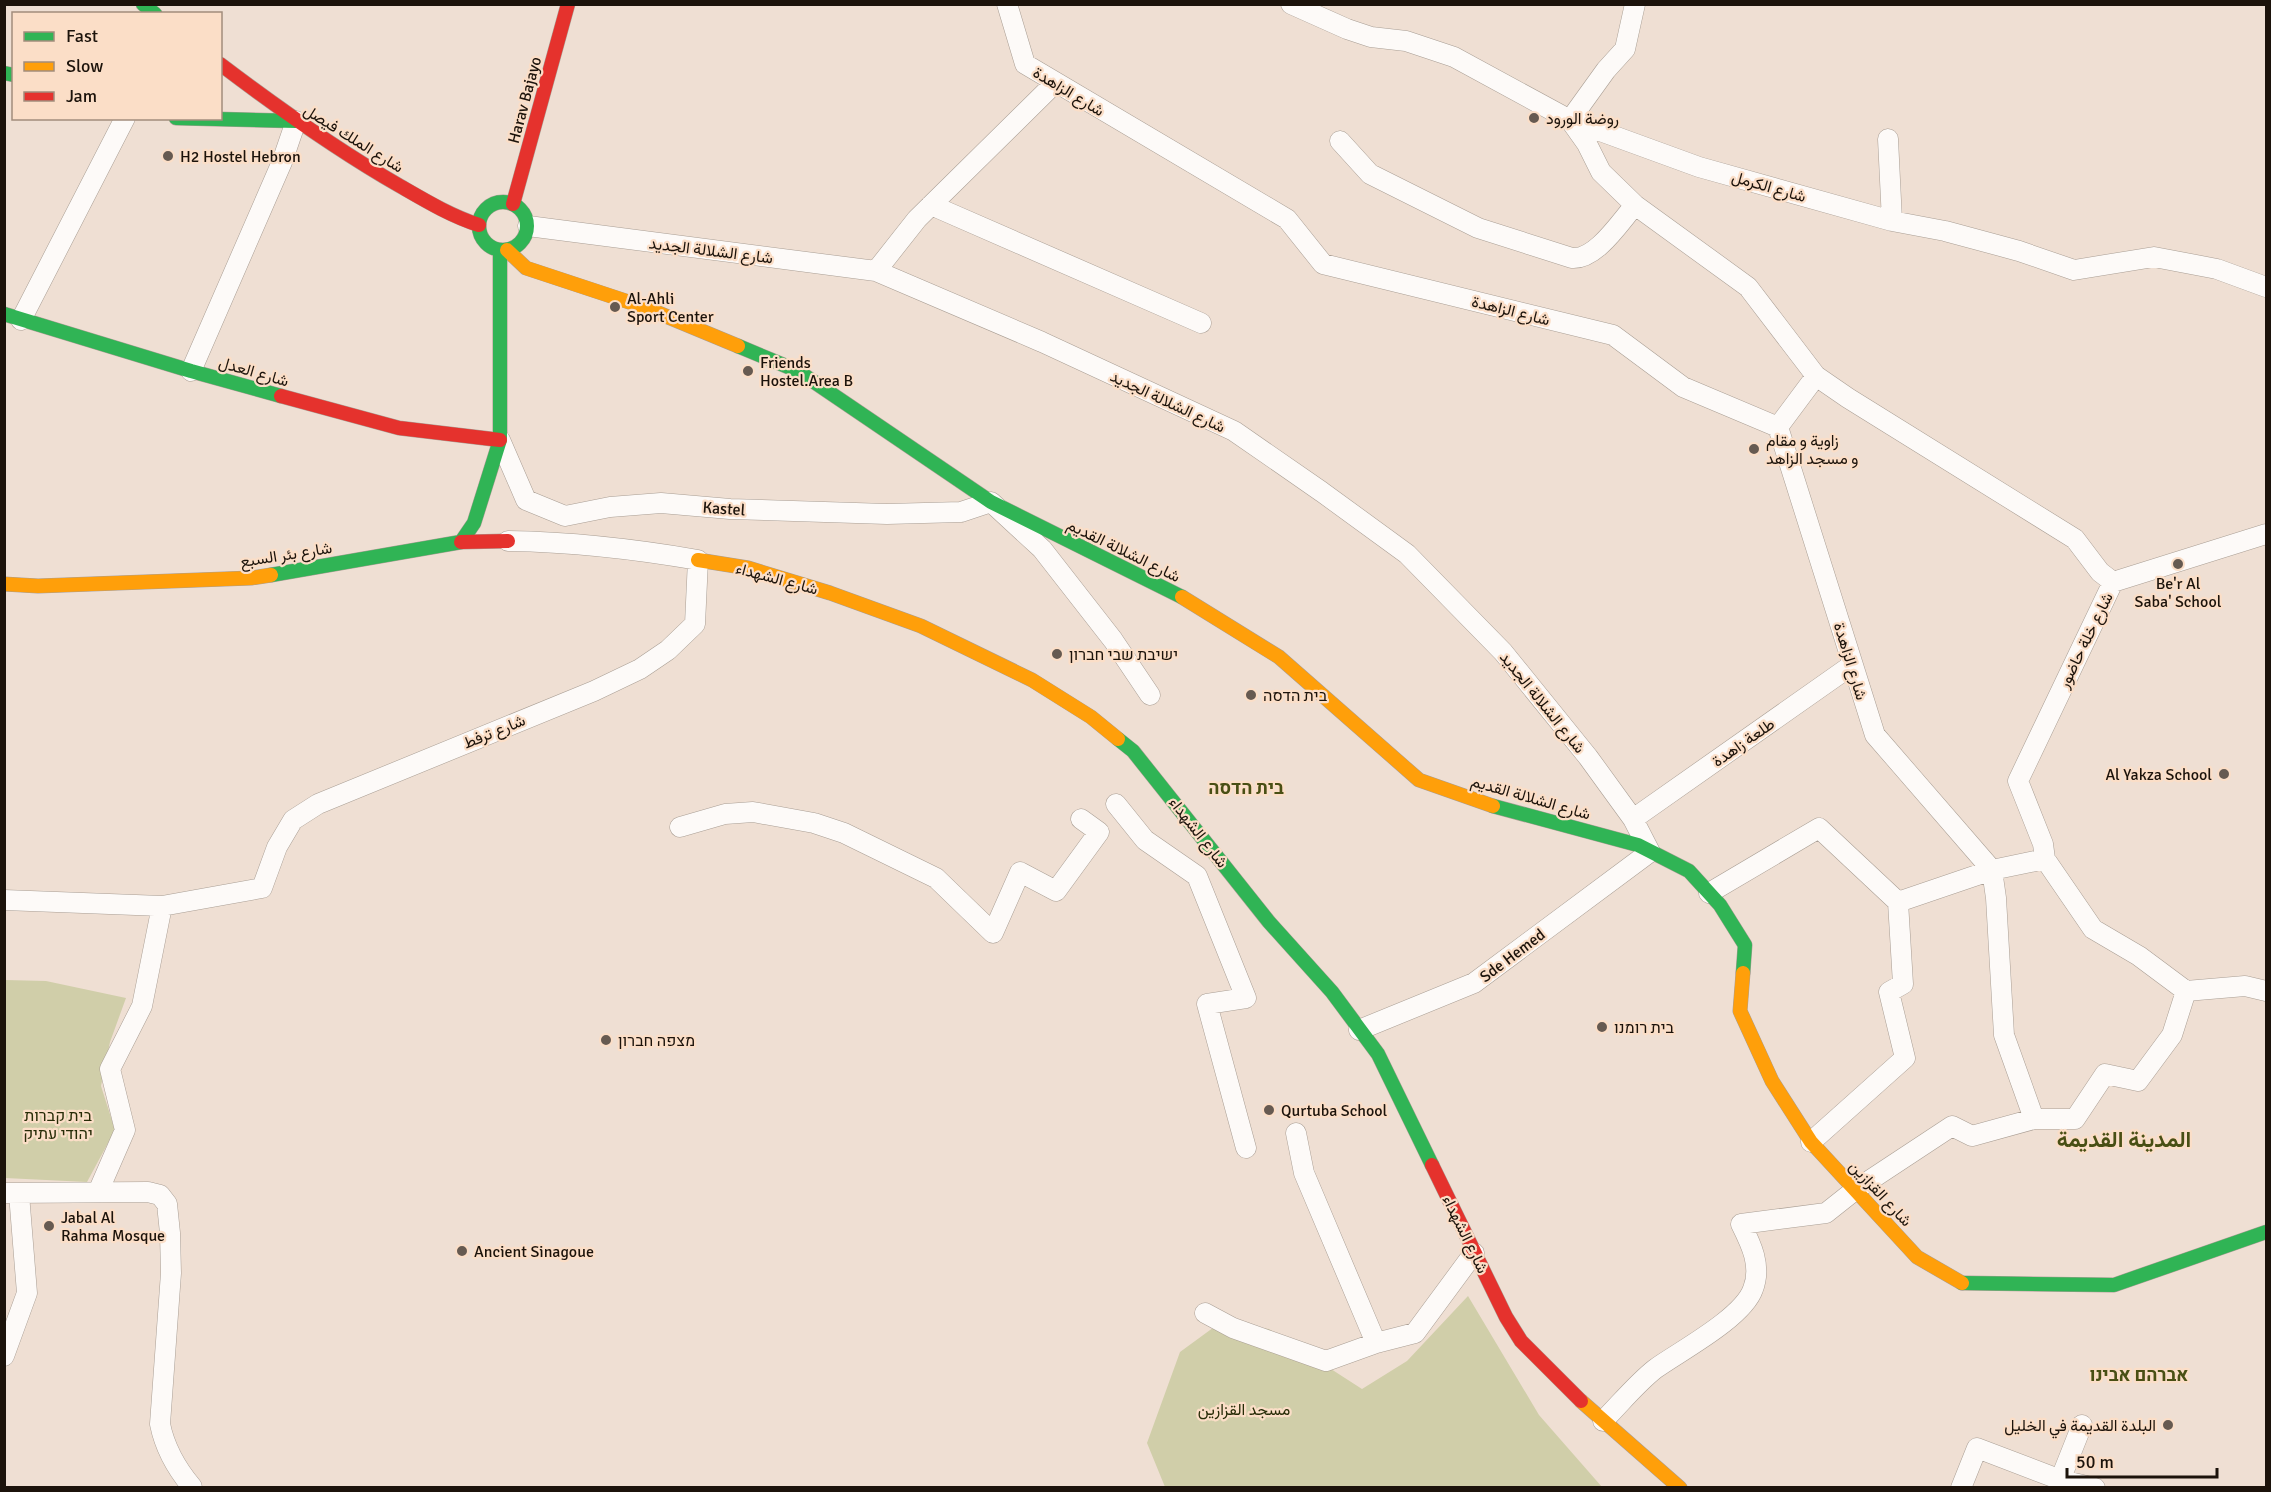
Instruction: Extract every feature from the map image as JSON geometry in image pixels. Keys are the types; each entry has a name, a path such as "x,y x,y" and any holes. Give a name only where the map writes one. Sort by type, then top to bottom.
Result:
{"street":[{"name":"Harav Bajayo","path":"513,204 568,4"},
{"name":"شارع الزاهدة","path":"1007,4 1025,64 1287,219 1323,264 1613,335 1683,387 1778,427 1875,735 1992,870"},
{"name":"شارع الكرمل","path":"1292,4 1347,29 1371,37 1406,41 1454,57 1570,120 1699,167 1892,221 1945,231 2019,251 2074,270 2154,257 2217,269 2266,287"},
{"path":"1635,4 1625,49 1606,70 1570,120 1587,144 1601,172 1635,205 1748,287 1816,376 2075,539 2100,572 2113,582"},
{"name":"شارع الملك فيصل","path":"222,65 296,121 355,162 457,218 479,225"},
{"path":"876,271 917,219 1055,83"},
{"path":"191,371 282,162 296,121 222,119"},
{"path":"13,317 124,120"},
{"path":"1888,139 1892,221"},
{"path":"1340,141 1370,174 1478,228 1572,258 1581,258 1592,252 1635,205"},
{"path":"497,203 513,204 524,212 528,226 524,239 520,244 504,250 487,244 479,225 484,211 497,203"},
{"path":"931,205 1201,324"},
{"name":"شارع الشلالة الجديد","path":"528,226 876,271 1042,342 1234,431 1407,554 1503,652 1588,757 1634,819 1650,852"},
{"path":"461,542 474,523 500,440 504,250"},
{"name":"شارع الشلالة القديم","path":"504,250 526,268 644,307 798,371 991,502 1174,592 1279,657 1419,780 1510,812 1595,832 1638,845 1650,852"},
{"name":"شارع العدل","path":"13,317 191,371 399,428 500,440"},
{"path":"1778,427 1816,376"},
{"name":"Kastel","path":"500,440 526,500 565,516 610,507 661,503 730,509 887,514 961,512 991,502"},
{"path":"991,502 1042,549 1113,640 1150,695"},
{"name":"شارع خلة حاضور","path":"2186,991 2139,956 2093,929 2044,852 2018,781 2113,582 2266,534"},
{"name":"شارع الشهداء","path":"461,542 538,541 647,551 748,568 830,593 921,626 1032,680 1091,717 1133,750 1269,922 1332,992 1378,1054 1506,1317 1521,1341 1562,1384 1680,1488"},
{"name":"شارع بئر السبع","path":"4,584 38,586 251,578 461,542"},
{"name":"شارع ترفط","path":"162,906 262,888 278,847 293,820 318,804 594,691 640,669 668,650 695,624 698,560"},
{"name":"طلعة زاهدة","path":"1634,819 1852,665"},
{"path":"1116,804 1145,840 1197,876 1245,998 1207,1004 1245,1148"},
{"path":"680,826 725,814 753,812 814,823 844,833 936,878 993,933 1020,872 1056,891 1099,832 1081,819"},
{"path":"1709,893 1818,828 1898,902 1903,984 1889,992 1905,1058 1811,1142"},
{"name":"شارع القزازين","path":"1650,852 1689,871 1720,906 1745,945 1740,1011 1772,1081 1811,1142 1917,1257 1963,1283 2114,1285 2266,1232"},
{"name":"Sde Hemed","path":"1359,1030 1474,983 1650,852"},
{"path":"1898,902 2044,852"},
{"path":"1992,870 1996,898 2004,1035 2034,1119"},
{"path":"4,900 162,906 142,1006 110,1069 124,1130 98,1192"},
{"path":"1603,1421 1653,1371 1718,1328 1738,1310 1753,1291 1757,1270 1752,1247 1741,1224 1826,1213 1855,1190 1952,1126 1972,1136 2034,1119 2075,1119 2105,1074 2138,1081 2172,1035 2186,991 2245,986 2266,991"},
{"path":"1296,1133 1304,1173 1376,1343"},
{"path":"4,1356 27,1293 12,1194 148,1191 159,1196 167,1204 171,1273 159,1424 177,1468 192,1488"},
{"path":"1205,1313 1233,1328 1326,1361 1416,1332 1474,1252"},
{"path":"2059,1484 2082,1425"},
{"path":"1961,1488 1977,1448 2059,1484 2095,1488"}],"green space":[{"name":"בית קברות יהודי עתיק","path":"5,980 46,981 126,998 110,1042 101,1086 115,1130 87,1182 5,1178"},
{"name":"مسجد القزازين","path":"1468,1296 1539,1415 1602,1487 1165,1487 1147,1443 1180,1352 1221,1322 1269,1329 1362,1389 1407,1361"}],"traffic: fast":[{"path":"143,4 153,12"},
{"path":"4,73 12,75"},
{"path":"222,119 296,121"},
{"path":"498,202 508,202 520,209 527,221 527,226 527,231 520,243 508,250 498,250 483,239 479,231 479,221 490,206 498,202"},
{"path":"271,575 461,542 474,523 500,440 500,250"},
{"path":"4,314 281,396"},
{"path":"738,346 798,371 991,502 1182,597"},
{"path":"1118,739 1133,751 1269,922 1332,992 1378,1054 1432,1165"},
{"path":"1493,806 1638,845 1689,871 1720,905 1745,945 1743,973"},
{"path":"1962,1283 2114,1285 2266,1232"}],"traffic: slow":[{"path":"507,250 526,268 644,307 738,346"},
{"path":"698,560 748,568 830,593 921,626 1032,680 1091,717 1118,739"},
{"path":"4,584 38,586 251,578 271,575"},
{"path":"1182,597 1279,657 1419,780 1493,806"},
{"path":"1743,973 1740,1011 1772,1081 1811,1142 1917,1257 1962,1283"},
{"path":"1581,1401 1680,1488"}],"traffic: jam":[{"path":"513,204 568,4"},
{"path":"222,65 353,158 439,208 479,225"},
{"path":"281,396 399,428 500,440"},
{"path":"461,542 508,541"},
{"path":"1432,1165 1506,1317 1521,1341 1581,1401"}],"place":[{"name":"روضة الورود","path":"1534,118"},
{"name":"H2 Hostel Hebron","path":"168,156"},
{"name":"Al-Ahli Sport Center","path":"615,307"},
{"name":"Friends Hostel.Area B","path":"748,371"},
{"name":"زاوية و مقام و مسجد الزاهد","path":"1754,449"},
{"name":"Be'r Al Saba' School","path":"2178,564"},
{"name":"ישיבת שבי חברון","path":"1057,654"},
{"name":"בית הדסה","path":"1251,695"},
{"name":"Al Yakza School","path":"2224,774"},
{"name":"בית רומנו","path":"1602,1027"},
{"name":"מצפה חברון","path":"606,1040"},
{"name":"Qurtuba School","path":"1269,1110"},
{"name":"Jabal Al Rahma Mosque","path":"49,1226"},
{"name":"Ancient Sinagoue","path":"462,1251"},
{"name":"البلدة القديمة في الخليل","path":"2168,1425"}],"district":[{"name":"בית הדסה","path":"1246,788"},
{"name":"المدينة القديمة","path":"2124,1139"},
{"name":"אברהם אבינו","path":"2139,1375"}]}
